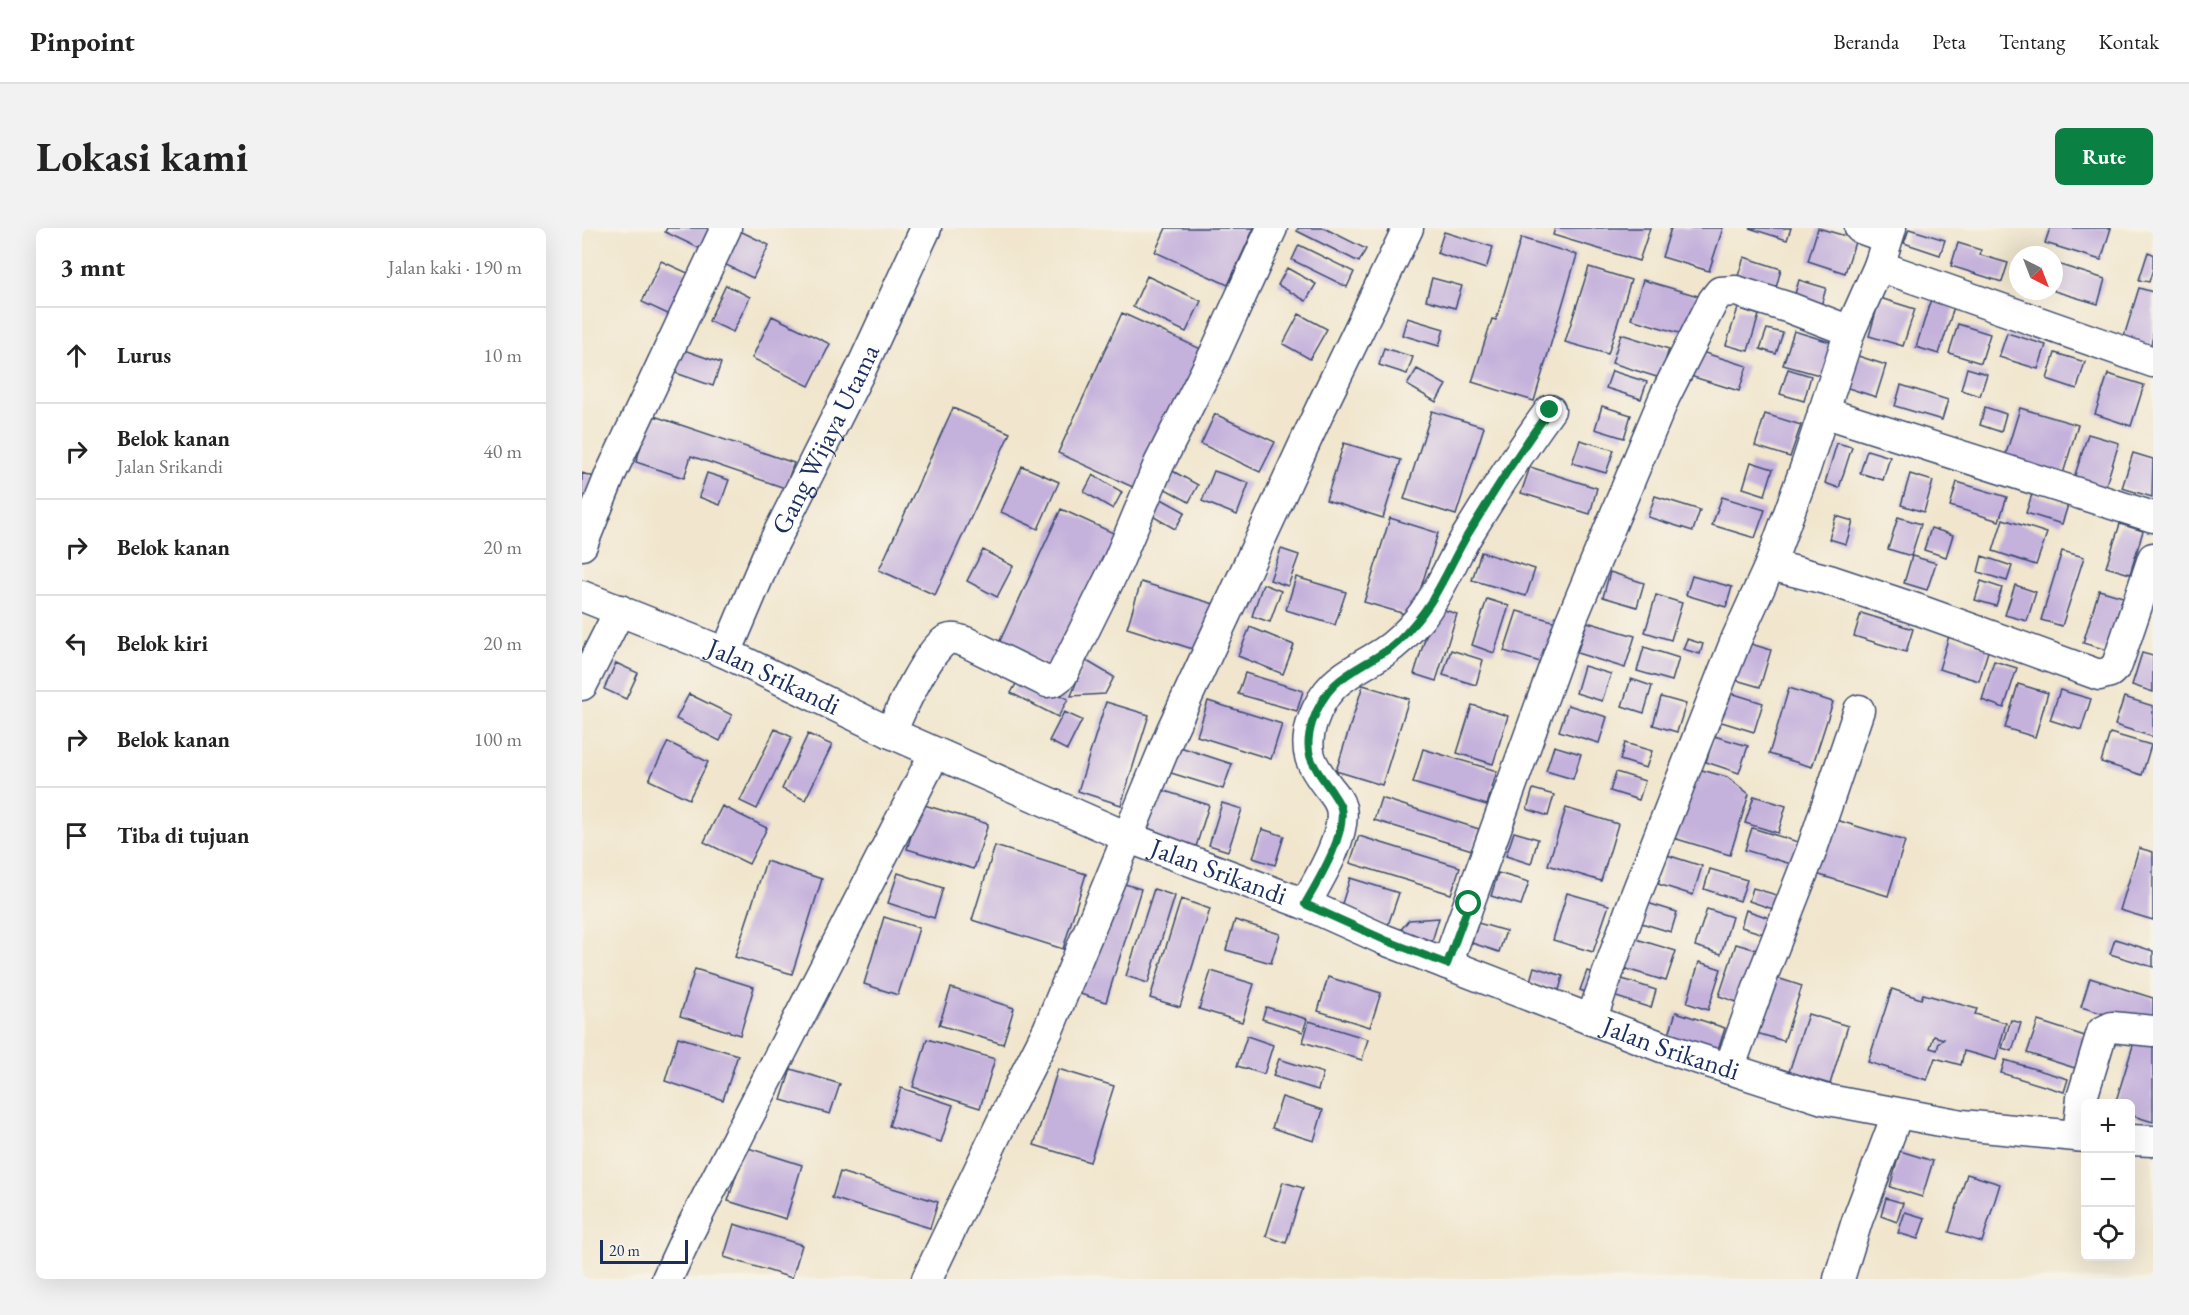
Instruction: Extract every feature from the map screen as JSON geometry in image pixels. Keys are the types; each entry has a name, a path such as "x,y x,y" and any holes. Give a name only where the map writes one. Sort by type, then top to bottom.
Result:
{"street":[{"path":"582,545 611,473 726,228"},
{"name":"Gang Wijaya Utama","path":"726,653 768,554 861,369 926,228"},
{"path":"891,733 901,707 934,651 947,640 956,638 966,642 1047,682 1054,681 1062,675 1118,562 1159,464 1215,353 1272,228"},
{"path":"927,1279 1048,1030 1171,732 1268,521 1408,228"},
{"path":"1591,1020 1642,878 1736,640 1770,565 1805,469 1879,240 2153,362"},
{"path":"1447,964 1570,623 1665,396 1713,301 1720,292 1736,291 1790,308 1850,332"},
{"path":"1305,904 1320,878 1341,825 1341,808 1337,799 1316,772 1307,748 1312,723 1322,700 1334,683 1349,671 1386,651 1403,637 1422,615 1518,453 1550,410"},
{"path":"1822,412 2153,517"},
{"path":"1770,565 1829,580 2099,675 2110,672 2117,665 2153,558"},
{"name":"Jalan Srikandi","path":"582,596 726,653 891,733 1127,837 1305,904 1385,940 1662,1047 1823,1099 1962,1125 2081,1136"},
{"path":"582,685 620,610"},
{"path":"1729,1069 1811,852 1859,710"},
{"path":"667,1279 935,753"},
{"path":"2082,1099 2102,1032 2112,1027 2153,1031"},
{"path":"1839,1279 1857,1221 1897,1114"},
{"path":"2135,1140 2153,1142"}],"building":[{"path":"667,228 714,228 703,250 665,232"},
{"path":"1166,228 1254,228 1228,285 1155,252"},
{"path":"1298,228 1324,228 1366,249 1359,262 1297,231"},
{"path":"1555,228 1650,228 1639,261 1553,235"},
{"path":"1671,228 1723,228 1709,271 1662,257"},
{"path":"1749,228 1791,228 1787,240"},
{"path":"1818,228 1856,239 1845,273 1808,261"},
{"path":"2050,228 2111,228 2101,260 2063,248 2063,246 2045,243"},
{"path":"1909,229 1945,240 1940,255 1904,243"},
{"path":"738,230 769,245 753,278 722,263"},
{"path":"1444,232 1493,247 1486,269 1437,253"},
{"path":"1521,238 1577,255 1534,401 1472,382 1492,319 1496,320"},
{"path":"1958,243 1981,250 1980,255 2008,263 2002,282 1951,266"},
{"path":"1299,245 1354,272 1347,287 1292,260"},
{"path":"2148,252 2153,254 2153,269 2149,282 2139,280"},
{"path":"1744,257 1781,269 1776,288 1738,276"},
{"path":"661,261 690,274 670,315 642,302"},
{"path":"2063,266 2105,279 2098,304 2063,294"},
{"path":"1589,267 1631,280 1608,354 1565,342"},
{"path":"1287,268 1316,284 1306,301 1278,285"},
{"path":"1147,276 1201,301 1186,332 1133,307"},
{"path":"1432,278 1462,286 1455,308 1426,300"},
{"path":"1643,280 1698,296 1686,335 1631,319"},
{"path":"1799,280 1826,288 1819,313 1792,304"},
{"path":"726,285 750,297 733,332 709,321"},
{"path":"2139,288 2153,292 2153,337 2148,354 2121,346"},
{"path":"1880,298 1915,309 1903,346 1869,336"},
{"path":"1931,299 1954,307 1939,354 1916,347"},
{"path":"1738,308 1759,315 1748,351 1726,345"},
{"path":"1122,313 1201,349 1137,489 1058,453"},
{"path":"1299,314 1327,329 1310,359 1283,344"},
{"path":"772,316 830,344 809,386 752,358"},
{"path":"1407,318 1444,329 1439,346 1402,335"},
{"path":"1958,324 1990,334 1981,363 1949,353"},
{"path":"1767,329 1783,333 1776,354 1760,349"},
{"path":"1794,331 1833,343 1823,376 1783,365"},
{"path":"2007,333 2046,345 2038,369 1999,357"},
{"path":"1621,334 1669,349 1660,378 1612,363"},
{"path":"1384,348 1413,357 1407,374 1379,365"},
{"path":"681,349 721,363 713,386 673,372"},
{"path":"1695,350 1747,366 1739,391 1687,375"},
{"path":"2055,353 2085,362 2077,389 2047,379"},
{"path":"1852,354 1886,365 1876,397 1842,386"},
{"path":"1967,368 1987,374 1980,396 1961,390"},
{"path":"1417,369 1446,385 1436,402 1407,385"},
{"path":"1788,369 1811,376 1804,401 1780,394"},
{"path":"1612,371 1647,382 1641,399 1606,388"},
{"path":"2108,374 2144,385 2131,426 2095,414"},
{"path":"1901,385 1948,400 1942,420 1895,406"},
{"path":"1602,406 1631,415 1624,438 1595,429"},
{"path":"1985,407 2006,414 2001,432 1980,425"},
{"path":"953,408 1010,433 935,595 879,570"},
{"path":"2020,408 2078,425 2062,477 2004,460"},
{"path":"1432,411 1484,427 1456,515 1404,499"},
{"path":"1215,414 1275,442 1260,472 1201,444"},
{"path":"1765,414 1801,425 1790,457 1755,446"},
{"path":"651,415 794,463 785,488 691,456 684,478 636,462"},
{"path":"2088,434 2119,443 2105,488 2074,478"},
{"path":"1580,440 1614,450 1606,473 1572,463"},
{"path":"1344,443 1401,460 1383,518 1326,500"},
{"path":"1837,443 1852,447 1839,488 1825,483"},
{"path":"1867,450 1890,457 1883,480 1860,473"},
{"path":"2133,453 2153,459 2152,497 2122,488"},
{"path":"1751,462 1773,469 1765,495 1743,488"},
{"path":"1022,466 1059,482 1038,529 1001,512"},
{"path":"1530,467 1597,488 1590,514 1521,493"},
{"path":"1169,469 1198,485 1189,502 1160,486"},
{"path":"1214,471 1249,483 1237,515 1202,501"},
{"path":"582,473 594,477 582,510"},
{"path":"707,473 729,480 720,505 699,497"},
{"path":"1910,474 1933,481 1924,512 1901,505"},
{"path":"1093,475 1122,492 1113,509 1084,492"},
{"path":"1957,482 2007,497 1999,521 1950,506"},
{"path":"2032,494 2068,505 2062,524 2026,513"},
{"path":"1156,496 1185,512 1175,529 1147,513"},
{"path":"1655,496 1700,510 1693,531 1648,517"},
{"path":"1722,497 1765,510 1755,538 1712,525"},
{"path":"1061,509 1120,536 1059,670 999,643"},
{"path":"1836,516 1853,521 1846,544 1829,539"},
{"path":"1898,517 1921,524 1911,556 1888,549"},
{"path":"1390,518 1438,533 1412,616 1364,602"},
{"path":"2003,519 2047,533 2036,565 1993,551"},
{"path":"2120,524 2143,531 2130,574 2106,567"},
{"path":"1931,528 1953,535 1946,557 1924,550"},
{"path":"1281,549 1299,555 1288,586 1270,580"},
{"path":"983,550 1013,566 997,597 967,581"},
{"path":"2062,551 2084,557 2062,626 2041,620"},
{"path":"1481,552 1535,569 1526,596 1472,580"},
{"path":"1912,556 1936,563 1927,590 1904,583"},
{"path":"1982,556 2012,566 2007,581 1978,572"},
{"path":"1610,572 1644,583 1637,607 1603,597"},
{"path":"1692,576 1732,587 1726,607 1686,595"},
{"path":"1296,577 1346,592 1335,625 1286,610"},
{"path":"1981,581 2002,588 1996,606 1975,600"},
{"path":"1141,582 1214,604 1199,651 1127,628"},
{"path":"1263,584 1281,591 1270,622 1252,616"},
{"path":"2015,585 2036,592 2027,621 2005,615"},
{"path":"2099,590 2123,597 2107,650 2083,643"},
{"path":"1656,595 1682,603 1671,640 1645,632"},
{"path":"1487,599 1509,606 1494,653 1472,645"},
{"path":"1435,607 1457,614 1436,681 1414,674"},
{"path":"1517,611 1560,623 1547,664 1504,651"},
{"path":"1861,613 1913,629 1906,652 1854,636"},
{"path":"1587,622 1635,636 1625,668 1577,653"},
{"path":"1250,627 1294,645 1283,674 1238,656"},
{"path":"1949,636 1989,648 1979,681 1939,669"},
{"path":"1687,639 1703,644 1700,654 1683,649"},
{"path":"1741,641 1771,650 1760,687 1729,678"},
{"path":"1644,647 1679,658 1672,681 1637,671"},
{"path":"1451,650 1483,660 1476,685 1443,675"},
{"path":"2142,653 2153,656 2153,692 2132,685"},
{"path":"1085,660 1114,677 1105,694 1071,696"},
{"path":"1994,661 2017,668 2004,708 1982,700"},
{"path":"616,663 638,673 626,699 604,689"},
{"path":"1584,666 1611,674 1602,701 1576,693"},
{"path":"1245,673 1303,691 1297,711 1238,694"},
{"path":"1021,675 1068,699 1058,717 1011,693"},
{"path":"1631,679 1652,686 1644,713 1622,706"},
{"path":"2018,684 2048,693 2035,737 2005,728"},
{"path":"1363,685 1409,699 1382,785 1336,771"},
{"path":"1789,688 1833,702 1812,767 1769,754"},
{"path":"1721,690 1763,703 1754,732 1712,719"},
{"path":"2060,690 2091,699 2081,730 2050,720"},
{"path":"689,694 732,715 720,741 676,719"},
{"path":"1661,697 1686,704 1677,732 1653,725"},
{"path":"2124,697 2153,706 2153,737 2115,725"},
{"path":"1208,701 1282,724 1271,759 1197,736"},
{"path":"1106,702 1149,715 1121,805 1078,791"},
{"path":"1472,705 1508,716 1493,764 1457,753"},
{"path":"1568,705 1607,717 1599,743 1559,731"},
{"path":"1064,712 1082,720 1067,750 1049,741"},
{"path":"775,729 792,737 757,809 740,801"},
{"path":"2110,733 2151,745 2142,775 2101,762"},
{"path":"808,734 832,745 805,800 782,789"},
{"path":"1714,736 1748,746 1739,773 1706,762"},
{"path":"668,742 708,762 689,799 649,780"},
{"path":"1625,743 1652,751 1646,768 1620,760"},
{"path":"1554,746 1581,754 1573,779 1546,771"},
{"path":"1180,747 1232,764 1223,789 1171,773"},
{"path":"1423,749 1497,771 1487,805 1413,783"},
{"path":"1691,767 1727,777 1749,794 1730,855 1670,837"},
{"path":"1616,772 1645,781 1639,800 1610,791"},
{"path":"1152,787 1209,805 1195,850 1137,833"},
{"path":"1533,789 1554,795 1548,816 1527,809"},
{"path":"1754,796 1786,806 1778,833 1745,823"},
{"path":"1381,798 1479,829 1472,850 1374,820"},
{"path":"1222,803 1242,809 1228,851 1209,845"},
{"path":"921,804 988,824 974,869 907,849"},
{"path":"722,806 767,828 749,864 704,842"},
{"path":"1566,808 1618,824 1601,881 1548,865"},
{"path":"1830,818 1905,841 1888,896 1813,873"},
{"path":"1752,828 1798,842 1791,864 1745,850"},
{"path":"1262,829 1284,836 1275,865 1253,858"},
{"path":"1514,832 1538,839 1531,864 1506,856"},
{"path":"1359,836 1460,867 1451,894 1350,863"},
{"path":"995,846 1086,874 1063,949 972,920"},
{"path":"2139,848 2153,852 2153,920 2120,910"},
{"path":"1667,855 1702,866 1693,895 1658,884"},
{"path":"766,861 822,879 792,974 735,957"},
{"path":"1710,869 1747,880 1740,901 1704,889"},
{"path":"898,873 943,888 934,918 888,903"},
{"path":"1498,873 1529,882 1521,905 1491,896"},
{"path":"1350,878 1399,893 1388,925 1340,910"},
{"path":"1112,880 1141,889 1106,1002 1077,993"},
{"path":"1753,888 1780,896 1776,910 1749,901"},
{"path":"1154,889 1175,896 1148,983 1126,976"},
{"path":"1567,893 1609,905 1593,952 1553,940"},
{"path":"1181,899 1210,909 1180,1007 1150,998"},
{"path":"1644,902 1677,912 1671,932 1638,922"},
{"path":"1707,909 1732,917 1721,954 1695,946"},
{"path":"1746,910 1772,919 1767,935 1741,927"},
{"path":"884,917 919,928 898,995 864,984"},
{"path":"1439,918 1431,945 1398,933 1409,920"},
{"path":"1235,920 1280,934 1271,963 1226,950"},
{"path":"1478,923 1506,931 1499,952 1472,943"},
{"path":"1623,935 1676,951 1666,981 1613,965"},
{"path":"2115,939 2153,951 2153,967 2110,954"},
{"path":"1736,944 1757,950 1740,1003 1719,996"},
{"path":"1699,962 1721,969 1708,1010 1687,1003"},
{"path":"1534,967 1563,976 1559,990 1530,981"},
{"path":"695,969 754,987 740,1035 680,1016"},
{"path":"1211,971 1254,984 1242,1022 1199,1009"},
{"path":"1587,971 1595,973 1588,993 1580,990"},
{"path":"1613,976 1656,990 1651,1008 1607,994"},
{"path":"1771,976 1802,986 1784,1041 1753,1032"},
{"path":"1328,977 1381,993 1370,1027 1318,1011"},
{"path":"2090,978 2153,998 2151,1028 2081,1007"},
{"path":"951,988 1014,1008 1003,1044 939,1025"},
{"path":"1892,989 1921,999 1923,994 1977,1009 1975,1014 2006,1023 1996,1060 1964,1051 1961,1065 1935,1058 1927,1080 1868,1062","holes":["1934,1036 1944,1039 1939,1043 1937,1050 1930,1048"]},
{"path":"1266,1007 1307,1019 1303,1032 1262,1019"},
{"path":"1676,1012 1725,1028 1716,1057 1667,1041"},
{"path":"1808,1014 1848,1026 1830,1084 1789,1072"},
{"path":"2011,1020 2021,1023 2012,1051 2002,1048"},
{"path":"1309,1021 1368,1039 1362,1060 1303,1042"},
{"path":"2038,1021 2085,1036 2075,1068 2027,1053"},
{"path":"1247,1036 1273,1045 1264,1074 1237,1066"},
{"path":"678,1037 738,1055 723,1100 665,1081"},
{"path":"927,1039 995,1059 980,1108 913,1087"},
{"path":"2135,1039 2153,1045 2153,1122 2135,1117 2135,1099 2117,1099"},
{"path":"1279,1059 1323,1073 1318,1090 1273,1076"},
{"path":"2005,1060 2068,1079 2064,1092 2001,1073"},
{"path":"791,1069 840,1084 830,1114 781,1100"},
{"path":"1058,1069 1114,1086 1090,1162 1034,1145"},
{"path":"901,1088 953,1105 941,1142 889,1126"},
{"path":"1282,1097 1323,1110 1314,1141 1272,1128"},
{"path":"745,1147 802,1165 786,1219 728,1201"},
{"path":"1900,1151 1933,1161 1922,1197 1890,1187"},
{"path":"840,1172 938,1202 930,1228 832,1198"},
{"path":"1967,1174 2000,1184 1982,1242 1949,1232"},
{"path":"1283,1182 1303,1188 1286,1243 1266,1236"},
{"path":"1886,1198 1903,1203 1897,1222 1881,1216"},
{"path":"1905,1212 1925,1218 1918,1239 1898,1233"},
{"path":"734,1224 802,1245 792,1278 724,1257"}],"route":[{"path":"1469,904 1447,964 1385,940 1305,904 1320,878 1341,825 1341,808 1337,799 1316,772 1307,748 1312,723 1322,700 1334,683 1349,671 1386,651 1403,637 1422,615 1518,453 1550,410"}]}
